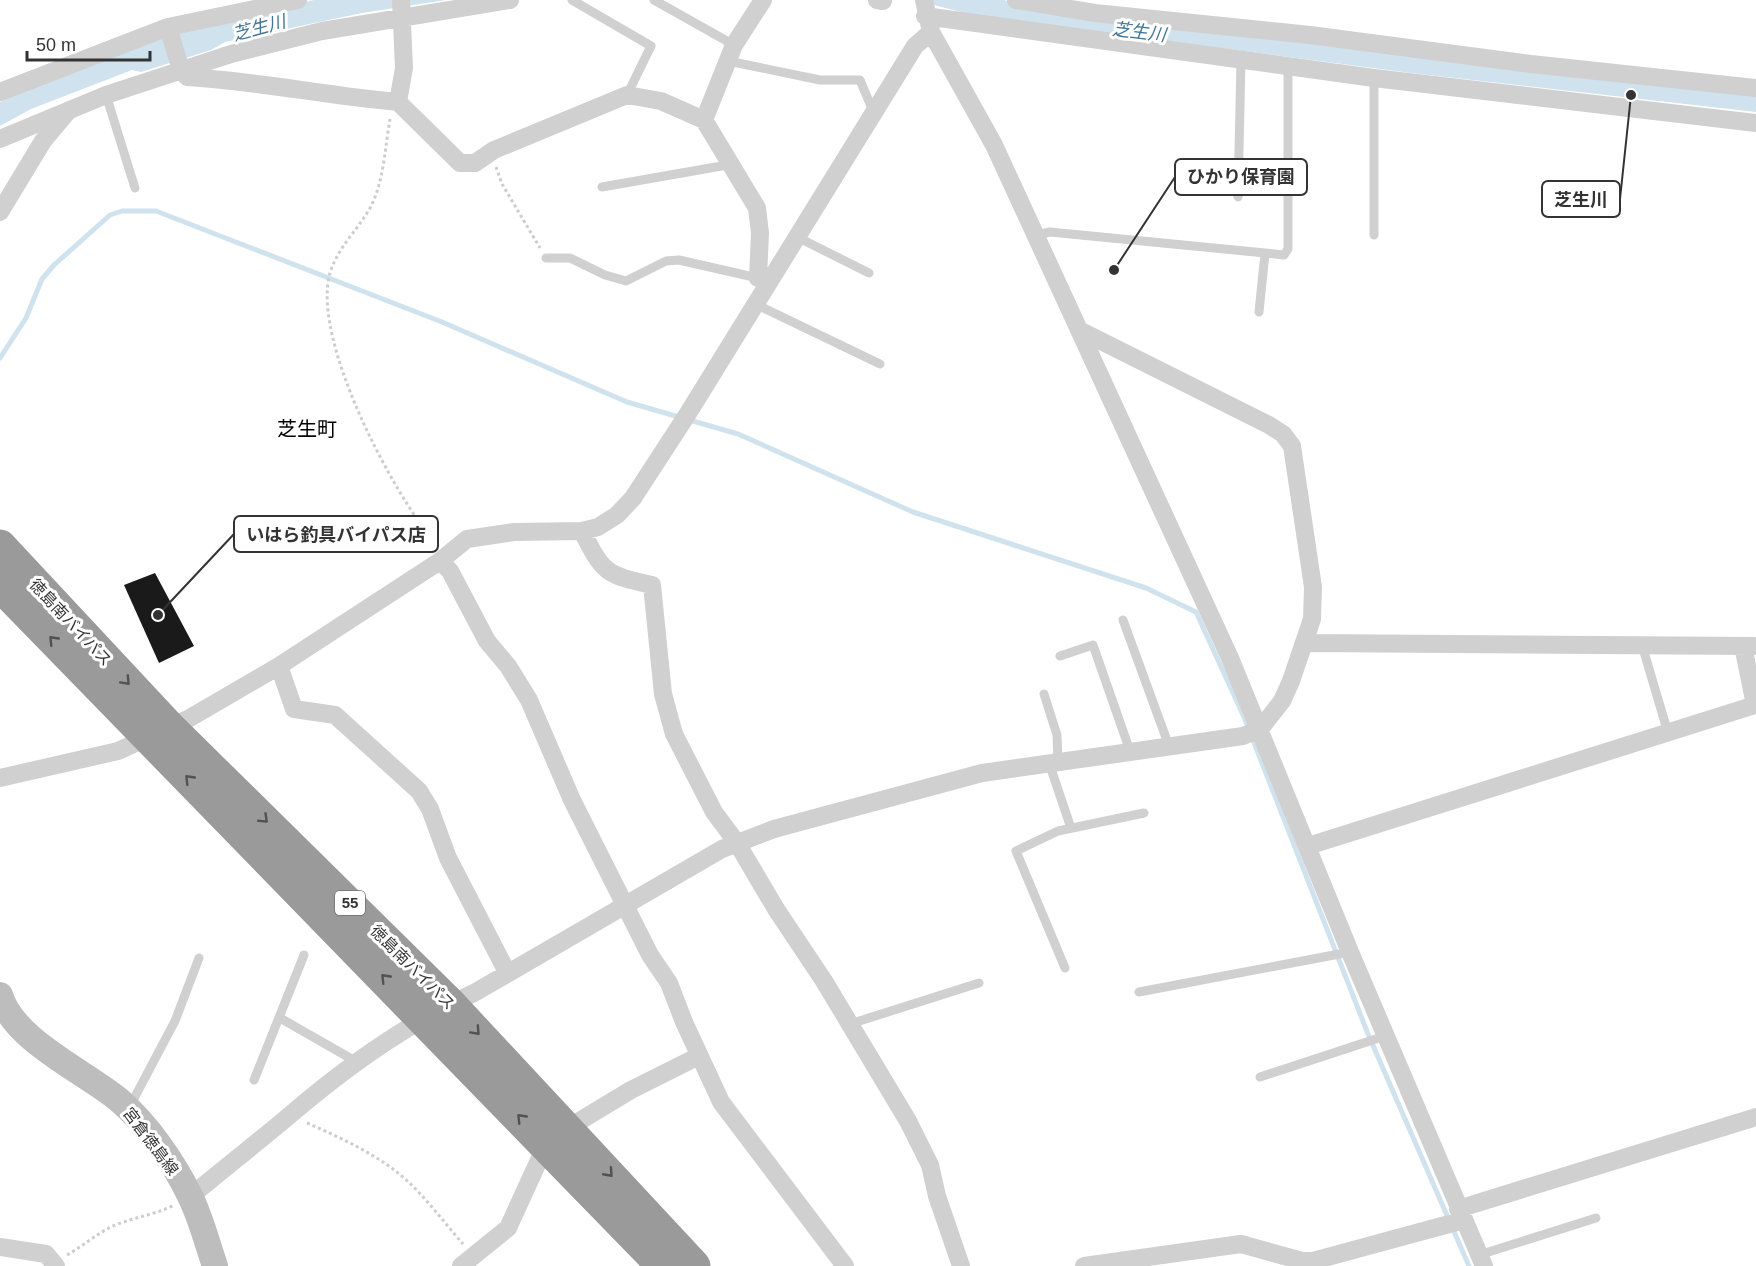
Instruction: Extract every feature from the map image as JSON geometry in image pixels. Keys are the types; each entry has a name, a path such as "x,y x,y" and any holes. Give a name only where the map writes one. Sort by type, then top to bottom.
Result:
{"highway":[{"name":"徳島南バイパス","path":"0,546 159,732"},
{"name":"徳島南バイパス","path":"0,585 159,732 437,1011 559,1138 694,1266"},
{"name":"徳島南バイパス","path":"559,1138 663,1266"}],"main road":[{"name":"宮倉徳島線","path":"1,1001 22,1028 128,1110 168,1159 190,1197 215,1266"}],"street":[{"path":"0,92 169,30 298,0"},
{"path":"0,139 70,108 180,66 401,11 510,0"},
{"path":"704,120 731,53 763,0"},
{"path":"877,0 883,1"},
{"path":"1016,0 1095,14 1310,35 1531,64 1756,88"},
{"path":"398,102 404,68 401,11"},
{"path":"924,23 1756,123"},
{"path":"0,778 118,751 223,700 279,666 443,558 467,539 526,531 582,531 598,527 617,515 633,498 684,420 755,304 763,280 797,237 924,23"},
{"path":"924,23 994,145 1079,330 1252,732 1308,846 1377,1039 1455,1219 1482,1261"},
{"path":"169,30 180,66 187,77 303,88 338,96 398,102 460,163 475,162 494,150 627,95 661,101 704,120 733,164 757,208 763,280"},
{"path":"0,212 43,141 70,108"},
{"path":"190,1197 289,1116 317,1090 357,1062 437,1011 474,993 722,849 774,829 982,773 1252,732 1282,701 1312,619 1313,587 1292,446 1283,434 1269,425 1079,330"},
{"path":"582,531 597,563 608,574 652,585 663,694 674,734 714,812 738,843 908,1121 930,1165 937,1196 961,1266"},
{"path":"443,558 487,642 508,666 529,700 553,759 625,906 650,955 669,983 721,1102 845,1266"},
{"path":"1305,643 1750,646 1755,705 1308,846"},
{"path":"279,666 294,710 335,715 419,790 430,809 448,858 507,972"},
{"path":"468,1261 508,1228 540,1158 559,1138 631,1090 699,1056"},
{"path":"1084,1266 1241,1244 1302,1264 1455,1219 1756,1117"},
{"path":"0,1247 46,1254 55,1264"}],"lane":[{"path":"572,0 651,46 627,95"},
{"path":"654,0 731,53 820,80 860,80 873,111"},
{"path":"1238,197 1241,60"},
{"path":"1036,235 1050,232 1284,255 1288,249 1288,67"},
{"path":"1374,78 1374,235"},
{"path":"106,94 135,188"},
{"path":"602,187 733,164"},
{"path":"797,237 869,273"},
{"path":"1259,312 1265,253"},
{"path":"546,258 570,258 605,276 626,281 666,261 679,260 763,280"},
{"path":"755,304 880,364"},
{"path":"1124,620 1169,746"},
{"path":"1060,657 1093,645 1130,752"},
{"path":"1642,645 1668,734"},
{"path":"1044,694 1057,735 1053,762 1071,828"},
{"path":"1065,968 1016,851 1058,831 1144,813"},
{"path":"1139,992 1346,953"},
{"path":"254,1080 304,955"},
{"path":"128,1110 175,1021 199,958"},
{"path":"850,1024 979,983"},
{"path":"280,1018 357,1062"},
{"path":"1260,1077 1377,1039"},
{"path":"1482,1261 1596,1218"}],"path":[{"path":"398,102 393,108 380,180 371,207 346,239 330,274 328,283 331,330 359,416 443,558"},
{"path":"494,150 502,184 546,258"},
{"path":"289,1116 361,1148 394,1170 422,1196 468,1261"},
{"path":"55,1264 108,1228 157,1214 190,1197"}],"water":[{"path":"314,0 446,0 362,13 225,42 211,50 141,72 132,70 31,109 0,126 0,102 39,84 191,27"},
{"path":"914,0 1004,0 1023,6 1756,93 1756,112 1411,73 977,16"}],"building":[{"path":"155,573 194,646 159,663 124,585"}],"waterway":[{"path":"0,358 26,318 42,279 54,265 110,215 122,211 156,211 442,322 627,402 738,434 913,512 1146,588 1196,612 1244,717 1368,1034 1469,1266"}],"place":[{"name":"芝生川","path":"1631,95"},
{"name":"ひかり保育園","path":"1114,270"},
{"name":"いはら釣具バイパス店","path":"158,615"}],"district":[{"name":"芝生町","path":"307,429"}]}
